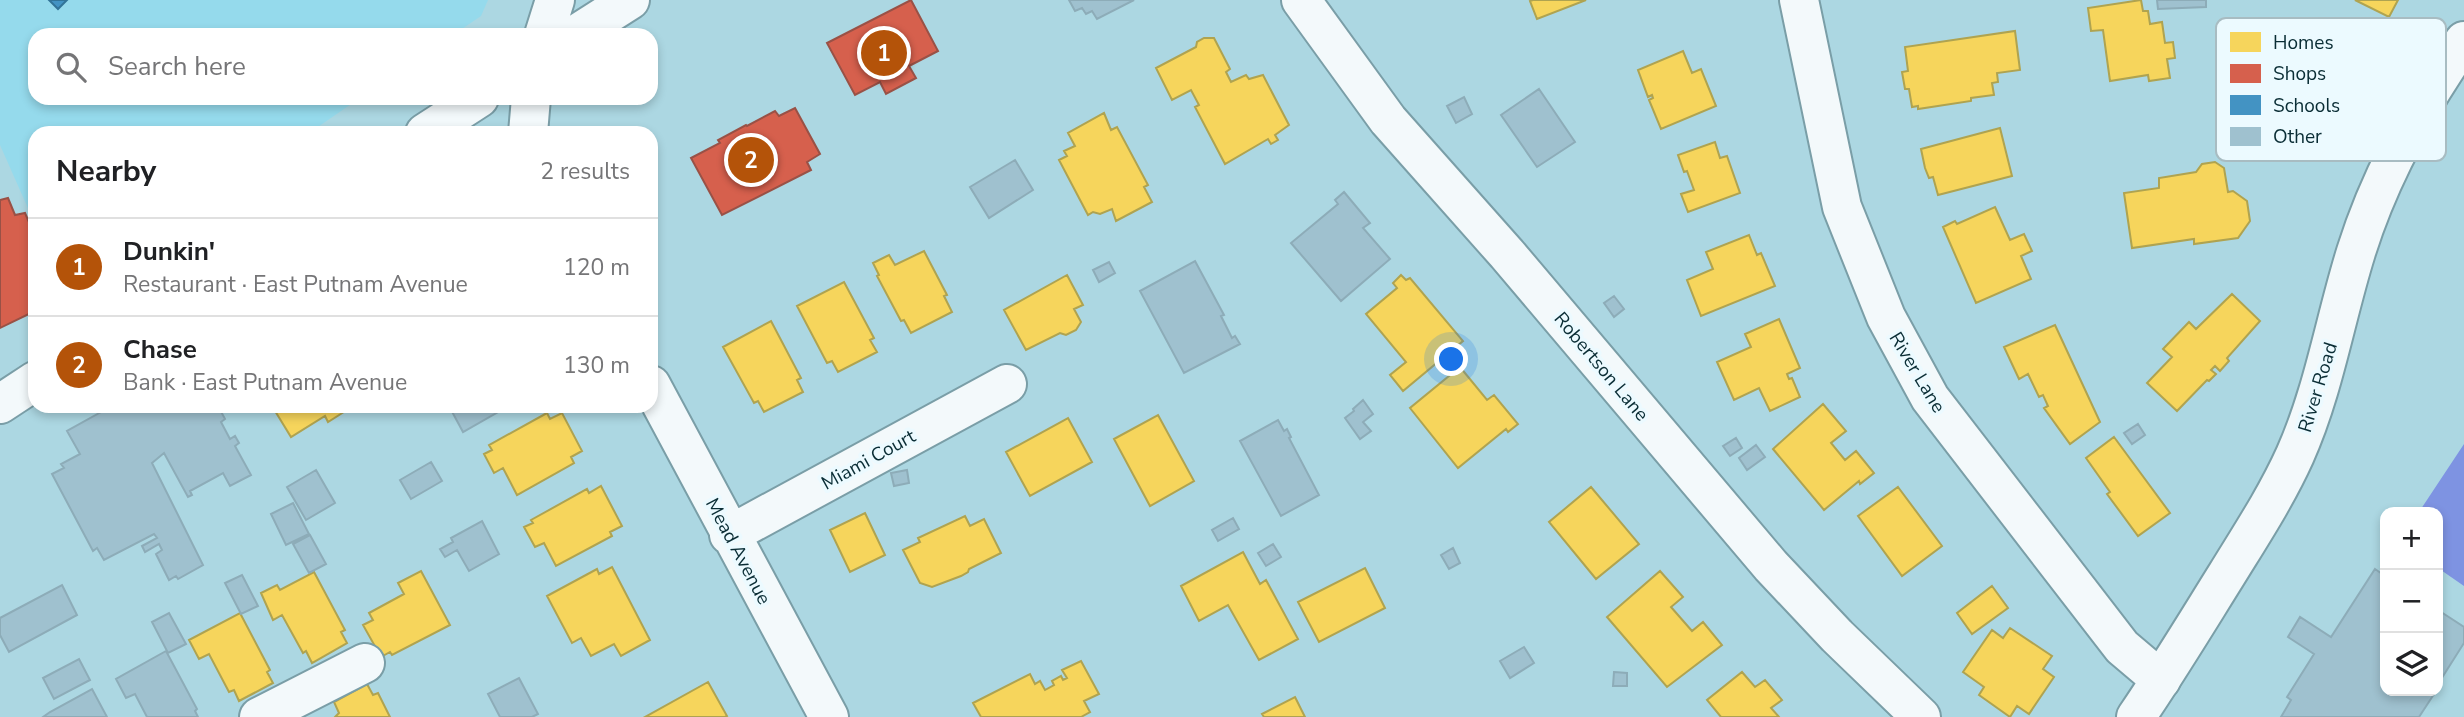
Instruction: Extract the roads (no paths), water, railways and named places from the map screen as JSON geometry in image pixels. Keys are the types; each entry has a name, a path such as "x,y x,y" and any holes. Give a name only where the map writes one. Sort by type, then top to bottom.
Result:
{"street":[{"path":"546,28 555,0"},
{"path":"586,28 630,0"},
{"name":"Robertson Lane","path":"1301,0 1388,120 1507,254 1770,566 1837,636 1921,717"},
{"name":"River Lane","path":"1800,0 1842,207 1886,317 1939,409 2122,647 2161,680"},
{"name":"River Road","path":"2446,67 2464,41"},
{"path":"436,126 468,105"},
{"path":"529,126 530,105"},
{"name":"River Road","path":"2136,717 2266,510 2295,454 2317,395 2342,300 2369,215 2393,161"},
{"name":"Miami Court","path":"729,535 1007,384"},
{"path":"0,404 28,386"},
{"name":"Mead Avenue","path":"658,398 829,717"},
{"path":"259,717 365,663"}],"water":[{"path":"2464,444 2464,586 2443,571 2443,507 2422,507"}],"place":[{"name":"Dunkin'","path":"884,53"},
{"name":"Chase","path":"751,160"}]}
